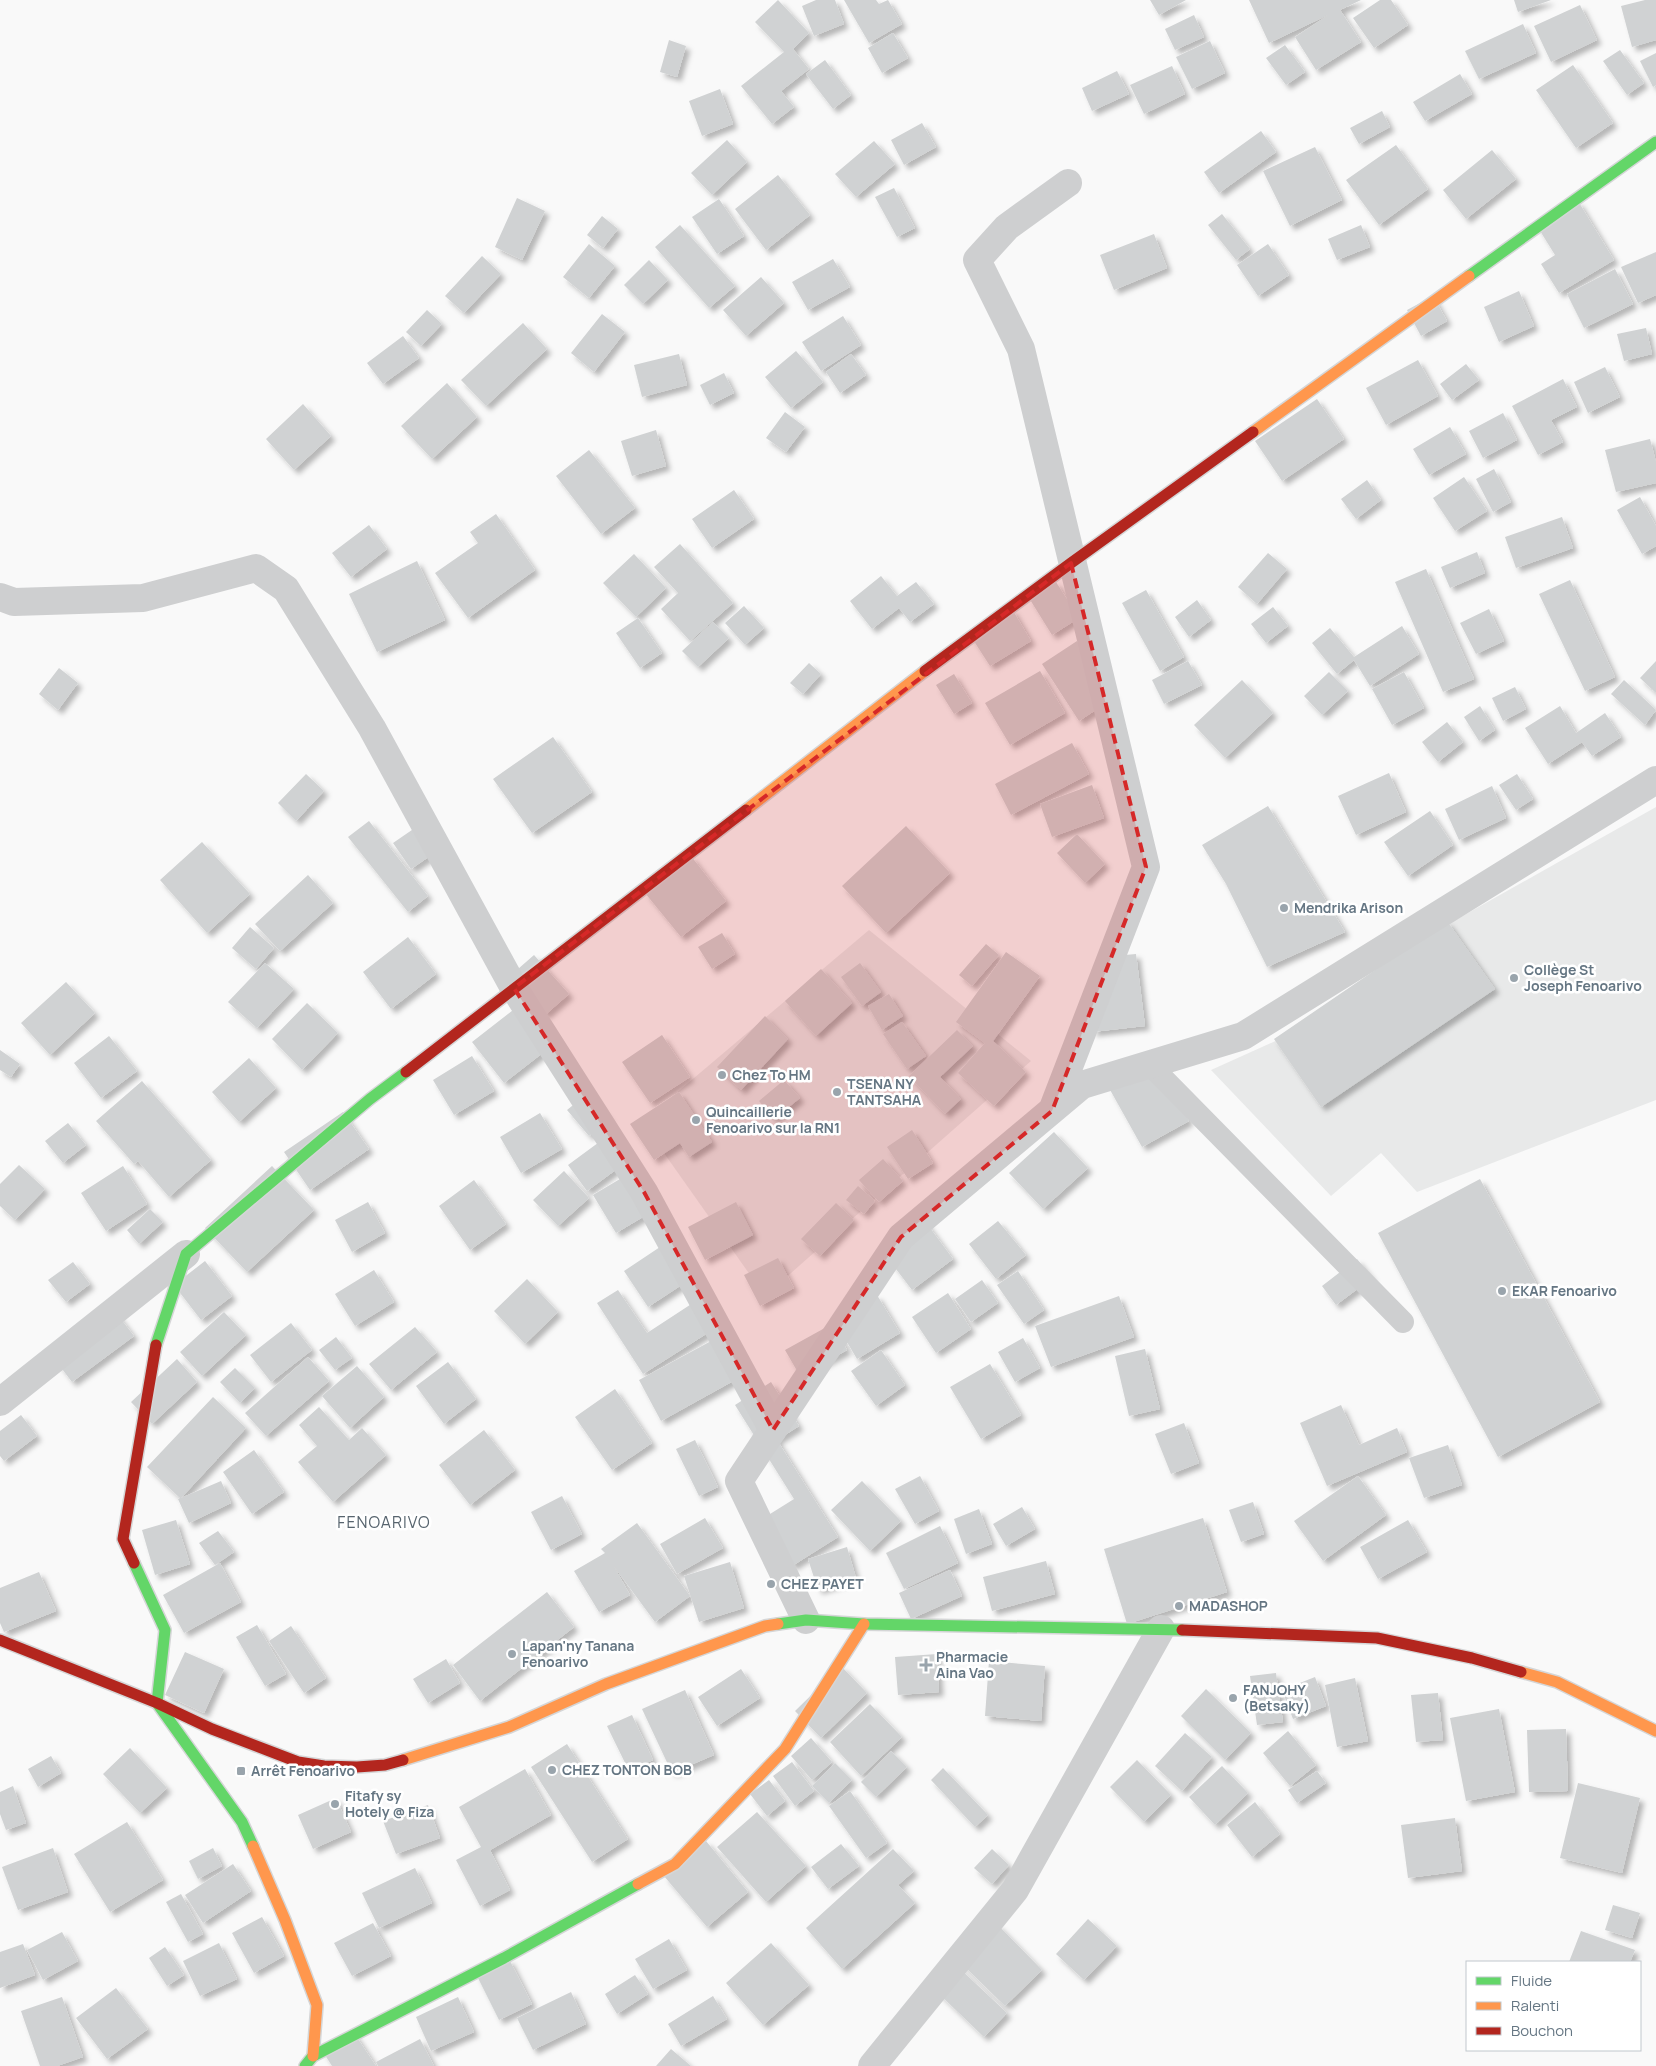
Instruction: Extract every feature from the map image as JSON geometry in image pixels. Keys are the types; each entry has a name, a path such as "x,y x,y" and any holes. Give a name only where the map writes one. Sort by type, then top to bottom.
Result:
{"street":[{"path":"0,1402 186,1254 370,1098 928,669 1071,563 1656,142"},
{"path":"1052,1112 1146,867 1020,349 977,260 1007,227 1068,183"},
{"path":"0,598 14,602 143,598 256,568 286,589 372,728 514,988 644,1192 773,1430"},
{"path":"806,1620 739,1480 901,1237 1082,1086 1243,1036 1656,780"},
{"path":"186,1254 157,1342 123,1539 165,1630 157,1703 242,1822 285,1920 317,2006 313,2056"},
{"path":"0,1640 157,1703 212,1729 298,1762 324,1766 357,1767 385,1765 424,1755 509,1727 606,1684 765,1626 806,1620 864,1624 1161,1629 1377,1638 1462,1656 1557,1682 1656,1731"},
{"path":"305,2066 313,2056 504,1958 675,1864 785,1750 864,1624"},
{"path":"872,2066 1015,1890 1161,1629"}],"lane":[{"path":"1150,1064 1403,1322"}],"highlighted area":[{"path":"1071,563 1146,867 1052,1111 901,1237 773,1430 644,1192 514,988"}],"shaded area":[{"name":"Collège St Joseph Fenoarivo","path":"1656,807 1656,1100 1417,1192 1381,1153 1331,1196 1211,1070 1291,1034 1452,922"},
{"name":"TSENA NY TANTSAHA","path":"869,930 1031,1061 765,1296 642,1122"}],"building":[{"path":"778,0 809,33 793,49 809,69 781,91 794,107 772,124 741,86 784,52 755,22"},
{"path":"816,0 835,0 844,24 814,36 802,6"},
{"path":"844,0 876,0 879,4 888,0 902,24 869,43"},
{"path":"1150,0 1186,0 1159,15"},
{"path":"1249,0 1361,0 1340,10 1361,42 1316,70 1295,37 1330,14 1269,43"},
{"path":"1380,0 1391,0 1408,25 1374,48 1353,18"},
{"path":"1514,0 1551,0 1518,12"},
{"path":"1645,0 1656,0 1656,40 1632,47 1621,6"},
{"path":"1580,5 1597,40 1551,62 1534,26"},
{"path":"1194,15 1204,37 1175,50 1165,29"},
{"path":"1523,24 1536,53 1479,79 1465,51"},
{"path":"893,33 908,58 882,73 868,48"},
{"path":"669,40 686,46 677,77 660,72"},
{"path":"1210,41 1225,73 1192,89 1176,57"},
{"path":"1285,45 1305,72 1286,85 1266,58"},
{"path":"1620,50 1644,83 1627,95 1603,61"},
{"path":"1656,53 1656,85 1653,87 1640,61"},
{"path":"825,60 851,95 833,109 806,74"},
{"path":"1573,65 1613,123 1576,148 1536,90"},
{"path":"1172,66 1185,94 1144,114 1130,85"},
{"path":"1117,71 1129,94 1092,111 1082,88"},
{"path":"1460,74 1472,94 1425,121 1413,102"},
{"path":"720,89 733,124 702,136 689,101"},
{"path":"1382,111 1390,127 1359,144 1350,128"},
{"path":"922,123 936,147 904,165 891,140"},
{"path":"1261,131 1276,152 1219,193 1204,172"},
{"path":"727,140 747,162 712,195 691,173"},
{"path":"874,141 895,164 856,197 835,174"},
{"path":"1396,145 1428,189 1379,225 1346,180"},
{"path":"1315,147 1342,200 1290,226 1263,171"},
{"path":"1492,150 1516,179 1466,219 1443,190"},
{"path":"778,175 810,215 766,250 735,209"},
{"path":"894,188 915,228 897,237 875,197"},
{"path":"517,198 545,211 522,260 495,247"},
{"path":"719,199 744,236 717,254 692,217"},
{"path":"1578,201 1614,260 1559,293 1541,264 1555,255 1537,226"},
{"path":"1222,214 1250,249 1236,260 1208,225"},
{"path":"602,216 618,229 603,248 587,235"},
{"path":"680,225 735,286 709,308 655,247"},
{"path":"1361,225 1370,247 1337,260 1328,239"},
{"path":"1154,234 1167,268 1114,290 1100,255"},
{"path":"589,244 615,266 589,298 563,277"},
{"path":"1268,244 1289,275 1258,296 1237,265"},
{"path":"1656,252 1656,295 1638,303 1621,267"},
{"path":"482,256 501,274 464,313 445,296"},
{"path":"833,259 850,287 808,310 792,282"},
{"path":"649,260 668,280 643,304 624,285"},
{"path":"1615,269 1633,304 1584,328 1567,294"},
{"path":"761,277 784,303 746,336 723,310"},
{"path":"1519,291 1534,326 1499,342 1484,307"},
{"path":"1433,296 1447,321 1421,336 1407,310"},
{"path":"427,310 442,324 421,346 406,332"},
{"path":"602,314 625,332 594,372 571,353"},
{"path":"843,316 861,345 821,371 802,342"},
{"path":"523,323 547,349 486,406 461,380"},
{"path":"1646,328 1652,354 1624,361 1617,334"},
{"path":"403,336 419,358 383,384 367,363"},
{"path":"796,351 823,382 791,408 765,377"},
{"path":"679,354 687,385 642,397 634,365"},
{"path":"851,354 866,375 840,393 826,372"},
{"path":"1418,360 1438,396 1386,425 1366,388"},
{"path":"1466,364 1479,380 1452,400 1440,384"},
{"path":"1605,367 1620,397 1588,413 1574,382"},
{"path":"724,373 734,393 710,405 700,385"},
{"path":"1563,379 1577,407 1551,420 1563,442 1538,455 1512,406"},
{"path":"447,383 477,417 432,459 401,426"},
{"path":"1317,399 1344,439 1282,481 1255,441"},
{"path":"303,404 331,436 294,470 266,439"},
{"path":"785,412 805,427 786,452 766,438"},
{"path":"1503,413 1517,440 1483,458 1469,431"},
{"path":"1450,427 1466,454 1429,475 1413,449"},
{"path":"656,430 666,466 632,476 621,441"},
{"path":"1650,439 1656,462 1656,483 1616,492 1605,450"},
{"path":"589,450 635,508 601,534 556,476"},
{"path":"1494,469 1511,502 1493,512 1476,479"},
{"path":"1464,477 1487,511 1455,531 1433,498"},
{"path":"1367,480 1381,500 1356,519 1341,499"},
{"path":"734,490 754,519 712,548 692,519"},
{"path":"1640,497 1656,526 1656,546 1642,554 1617,510"},
{"path":"496,514 535,570 468,618 435,573 478,543 470,532"},
{"path":"1562,517 1573,548 1516,568 1505,537"},
{"path":"369,525 387,549 351,577 332,553"},
{"path":"680,544 733,603 690,641 661,609 678,593 654,567"},
{"path":"1477,552 1485,573 1450,588 1441,567"},
{"path":"1268,553 1287,569 1257,604 1238,587"},
{"path":"634,554 666,588 636,617 603,583"},
{"path":"417,561 445,620 377,652 349,594"},
{"path":"1426,569 1474,679 1443,692 1395,582"},
{"path":"881,576 897,596 916,582 934,604 910,622 899,608 872,629 850,601"},
{"path":"1570,580 1615,677 1585,691 1539,594"},
{"path":"1056,582 1079,618 1052,635 1029,598"},
{"path":"1146,590 1184,657 1160,671 1122,603"},
{"path":"1197,600 1211,620 1189,637 1175,617"},
{"path":"744,606 764,628 745,645 725,623"},
{"path":"1273,607 1288,626 1266,643 1251,624"},
{"path":"1012,609 1031,641 990,666 970,635"},
{"path":"1489,609 1504,641 1476,654 1460,623"},
{"path":"638,618 662,653 640,668 616,633"},
{"path":"713,622 729,638 698,667 682,651"},
{"path":"1402,626 1419,654 1370,686 1354,660 1337,674 1312,643 1330,628 1354,657"},
{"path":"1077,641 1114,698 1079,721 1042,664"},
{"path":"1188,661 1202,685 1164,704 1152,680"},
{"path":"1656,661 1656,693 1640,678"},
{"path":"809,663 821,674 803,694 790,683"},
{"path":"59,668 78,683 58,710 39,694"},
{"path":"1040,671 1065,713 1010,745 985,703"},
{"path":"1329,672 1348,691 1322,715 1304,696"},
{"path":"1404,672 1424,708 1392,725 1372,689"},
{"path":"954,674 972,703 954,714 936,685"},
{"path":"1242,680 1273,713 1225,758 1194,725"},
{"path":"1624,680 1656,710 1645,725 1611,694"},
{"path":"1515,687 1526,709 1503,721 1492,698"},
{"path":"1480,706 1495,730 1479,741 1464,717"},
{"path":"1560,706 1576,733 1605,713 1621,737 1592,756 1582,742 1548,764 1525,728"},
{"path":"1447,722 1463,742 1438,762 1422,742"},
{"path":"553,737 592,792 532,833 493,779"},
{"path":"1072,743 1089,774 1011,815 995,784"},
{"path":"1389,773 1406,812 1356,835 1338,796"},
{"path":"306,774 324,791 296,821 278,803"},
{"path":"1517,774 1533,799 1516,810 1499,785"},
{"path":"1092,785 1104,818 1052,837 1040,804"},
{"path":"1492,786 1506,818 1459,840 1445,809"},
{"name":"Mendrika Arison","path":"1268,806 1345,932 1267,967 1226,884 1202,845"},
{"path":"1430,811 1453,845 1408,876 1384,842"},
{"path":"369,821 428,896 408,912 348,837"},
{"path":"425,821 443,847 411,869 393,843"},
{"path":"906,826 950,873 886,933 842,886"},
{"path":"1077,834 1105,864 1085,883 1057,853"},
{"path":"202,842 250,894 207,933 160,880"},
{"path":"691,856 726,901 681,937 645,893"},
{"path":"308,875 333,903 280,951 255,924"},
{"path":"1447,921 1495,989 1321,1107 1274,1039"},
{"path":"250,927 274,948 256,969 232,948"},
{"path":"722,933 735,954 712,969 698,947"},
{"path":"408,937 436,974 391,1009 363,972"},
{"path":"986,944 999,955 972,986 959,975"},
{"path":"1006,952 1040,976 993,1041 1026,1072 994,1106 958,1073 985,1043 956,1022"},
{"path":"1136,954 1145,1026 1092,1032 1103,957"},
{"path":"534,955 569,994 545,1015 510,976"},
{"path":"265,963 294,989 257,1028 228,1002"},
{"path":"860,963 881,992 862,1006 841,977"},
{"path":"821,969 852,1003 816,1036 785,1001"},
{"path":"66,982 95,1013 50,1055 21,1023"},
{"path":"889,994 903,1016 882,1030 868,1006"},
{"path":"307,1003 338,1033 302,1070 272,1039"},
{"path":"517,1007 549,1048 504,1083 472,1042"},
{"path":"765,1016 788,1039 741,1090 717,1067"},
{"path":"902,1022 926,1056 907,1069 883,1034"},
{"path":"957,1030 973,1046 940,1077 961,1099 945,1114 909,1076"},
{"path":"662,1035 690,1077 650,1103 622,1062"},
{"path":"109,1036 137,1071 101,1098 74,1063"},
{"path":"0,1050 20,1064 11,1077 0,1070"},
{"path":"472,1056 494,1091 454,1115 433,1080"},
{"path":"249,1058 276,1088 239,1122 212,1092"},
{"path":"1156,1062 1189,1121 1142,1147 1109,1088"},
{"path":"784,1080 800,1098 774,1119 759,1101"},
{"path":"142,1081 211,1160 169,1197 138,1161 134,1164 96,1121"},
{"path":"679,1092 712,1142 689,1157 680,1143 654,1160 630,1124"},
{"path":"588,1093 609,1119 589,1136 567,1110"},
{"path":"343,1112 369,1149 310,1190 284,1152"},
{"path":"540,1113 562,1149 521,1173 500,1137"},
{"path":"68,1123 86,1145 63,1163 45,1141"},
{"path":"912,1130 933,1163 908,1179 887,1147"},
{"path":"1054,1132 1088,1168 1043,1209 1009,1173"},
{"path":"606,1137 625,1163 587,1191 568,1165"},
{"path":"883,1159 903,1181 879,1202 859,1180"},
{"path":"19,1165 45,1189 15,1220 0,1206 0,1184"},
{"path":"123,1166 147,1204 106,1231 81,1193"},
{"path":"272,1166 314,1210 247,1272 205,1228"},
{"path":"635,1170 658,1208 616,1233 593,1195"},
{"path":"564,1171 589,1198 558,1226 533,1200"},
{"path":"1480,1179 1600,1402 1498,1457 1378,1233"},
{"path":"474,1180 506,1224 470,1250 439,1206"},
{"path":"858,1186 875,1201 864,1214 846,1200"},
{"path":"368,1202 385,1233 352,1252 335,1220"},
{"path":"736,1202 753,1235 705,1260 688,1227"},
{"path":"836,1203 854,1220 820,1256 801,1239"},
{"path":"150,1209 163,1222 139,1244 127,1230"},
{"path":"922,1217 953,1259 912,1290 880,1248"},
{"path":"998,1221 1026,1255 996,1279 969,1244"},
{"path":"663,1245 686,1282 648,1307 624,1271"},
{"path":"778,1258 794,1288 760,1306 744,1275"},
{"path":"1357,1259 1372,1278 1336,1305 1322,1286"},
{"path":"205,1261 232,1296 201,1320 174,1285"},
{"path":"73,1262 90,1284 66,1302 48,1280"},
{"path":"374,1270 394,1302 355,1326 335,1294"},
{"path":"1018,1271 1044,1310 1024,1324 997,1285"},
{"path":"527,1279 558,1312 525,1344 494,1311"},
{"path":"982,1280 998,1303 971,1322 955,1299"},
{"path":"618,1290 647,1333 699,1299 717,1327 643,1374 597,1303"},
{"path":"948,1293 971,1329 936,1353 912,1317"},
{"path":"877,1295 900,1333 857,1359 834,1320"},
{"path":"1119,1296 1134,1337 1051,1367 1035,1326"},
{"path":"114,1310 134,1336 72,1382 53,1357"},
{"path":"224,1312 246,1335 202,1376 180,1352"},
{"path":"291,1323 312,1350 271,1382 250,1355"},
{"path":"832,1324 847,1350 800,1376 785,1350"},
{"path":"415,1327 437,1352 391,1390 369,1364"},
{"path":"336,1337 352,1358 335,1370 319,1350"},
{"path":"1023,1338 1040,1368 1015,1382 998,1352"},
{"path":"713,1340 735,1380 661,1421 639,1380"},
{"path":"1145,1349 1160,1409 1129,1416 1115,1356"},
{"path":"881,1350 905,1385 876,1406 851,1371"},
{"path":"308,1357 329,1381 266,1436 245,1413"},
{"path":"177,1359 197,1382 152,1424 131,1402"},
{"path":"448,1362 476,1399 444,1424 416,1386"},
{"path":"990,1364 1021,1415 981,1439 950,1387"},
{"path":"357,1366 384,1397 350,1428 322,1396"},
{"path":"235,1368 255,1388 240,1403 220,1382"},
{"path":"771,1382 799,1426 777,1440 838,1537 792,1566 762,1519 794,1499 735,1405"},
{"path":"615,1389 652,1443 612,1470 575,1417"},
{"path":"213,1397 246,1428 181,1498 221,1481 231,1503 189,1523 178,1499 180,1498 147,1467"},
{"path":"1341,1405 1359,1445 1397,1428 1407,1452 1327,1486 1300,1423"},
{"path":"319,1407 349,1440 362,1428 386,1455 333,1502 298,1462 317,1446 299,1425"},
{"path":"21,1415 37,1436 4,1461 0,1456 0,1431"},
{"path":"1184,1423 1199,1463 1171,1474 1155,1434"},
{"path":"484,1430 515,1470 470,1505 439,1465"},
{"path":"695,1440 718,1487 699,1496 676,1449"},
{"path":"1448,1445 1462,1485 1424,1498 1409,1458"},
{"path":"254,1450 284,1492 252,1514 223,1472"},
{"path":"920,1476 939,1511 915,1524 895,1489"},
{"path":"1358,1476 1386,1515 1323,1561 1294,1521"},
{"path":"862,1481 901,1521 870,1551 831,1510"},
{"path":"562,1496 582,1534 551,1550 531,1512"},
{"path":"1253,1502 1264,1534 1241,1542 1229,1510"},
{"path":"1022,1507 1035,1529 1006,1546 993,1524"},
{"path":"979,1509 992,1544 966,1554 954,1519"},
{"path":"705,1518 723,1548 677,1574 660,1544"},
{"path":"1203,1518 1227,1592 1127,1624 1104,1549"},
{"path":"176,1520 190,1564 155,1575 142,1530"},
{"path":"1408,1520 1427,1552 1378,1579 1360,1547"},
{"path":"637,1523 690,1596 655,1622 613,1565 630,1595 599,1612 574,1571 605,1553 601,1549"},
{"path":"940,1526 958,1563 904,1589 886,1553"},
{"path":"218,1531 234,1552 215,1565 199,1543"},
{"path":"847,1547 856,1578 818,1590 808,1559"},
{"path":"1046,1561 1055,1594 992,1611 983,1577"},
{"path":"730,1562 744,1608 699,1622 684,1576"},
{"path":"220,1563 241,1602 184,1633 163,1595"},
{"path":"950,1570 962,1596 911,1619 899,1593"},
{"path":"39,1572 56,1611 4,1632 0,1623 0,1588"},
{"path":"547,1592 574,1627 480,1701 453,1665"},
{"path":"257,1625 286,1674 265,1686 236,1637"},
{"path":"291,1626 326,1678 304,1693 269,1641"},
{"path":"185,1652 224,1669 204,1713 165,1695"},
{"path":"937,1654 939,1692 898,1695 895,1657"},
{"path":"446,1659 460,1683 428,1703 413,1679"},
{"path":"989,1661 1045,1666 1041,1721 985,1716"},
{"path":"841,1666 867,1693 821,1738 795,1711"},
{"path":"741,1669 760,1698 717,1726 698,1697"},
{"path":"1276,1673 1283,1722 1257,1725 1250,1676"},
{"path":"1315,1677 1326,1706 1293,1719 1282,1690"},
{"path":"1355,1678 1368,1741 1337,1747 1325,1685"},
{"path":"1206,1689 1251,1733 1225,1760 1181,1716"},
{"path":"685,1690 714,1755 672,1773 642,1709"},
{"path":"1438,1693 1443,1740 1416,1742 1411,1695"},
{"path":"870,1704 902,1737 861,1776 830,1742"},
{"path":"1499,1709 1515,1792 1466,1801 1450,1718"},
{"path":"632,1715 653,1760 629,1771 607,1726"},
{"path":"1566,1729 1568,1791 1529,1792 1527,1730"},
{"path":"1288,1731 1316,1765 1290,1786 1263,1753"},
{"path":"1185,1733 1212,1757 1182,1791 1155,1766"},
{"path":"811,1738 832,1762 812,1780 791,1756"},
{"path":"567,1744 628,1839 592,1862 531,1767"},
{"path":"130,1748 167,1788 140,1813 103,1774"},
{"path":"891,1751 907,1767 876,1797 861,1782"},
{"path":"51,1756 61,1773 38,1787 28,1769"},
{"path":"1137,1760 1171,1795 1144,1822 1110,1787"},
{"path":"792,1762 814,1791 795,1806 773,1776"},
{"path":"835,1763 852,1780 829,1803 812,1786"},
{"path":"1222,1766 1248,1793 1215,1825 1189,1797"},
{"path":"943,1768 988,1815 975,1827 931,1780"},
{"path":"525,1769 551,1815 490,1850 510,1890 480,1906 456,1860 481,1847 459,1807"},
{"path":"1317,1771 1326,1783 1297,1803 1288,1790"},
{"path":"769,1780 785,1801 767,1816 750,1794"},
{"path":"1578,1783 1640,1798 1622,1873 1560,1858"},
{"path":"13,1786 26,1823 6,1830 0,1814 0,1792"},
{"path":"850,1791 887,1843 866,1858 829,1806"},
{"path":"336,1798 351,1832 313,1849 298,1815"},
{"path":"1255,1802 1280,1834 1252,1857 1227,1825"},
{"path":"428,1805 440,1838 396,1854 383,1821"},
{"path":"757,1812 806,1866 766,1902 717,1847"},
{"path":"1455,1818 1462,1871 1408,1878 1401,1825"},
{"path":"127,1822 163,1880 110,1912 74,1854"},
{"path":"706,1841 748,1892 707,1927 664,1876"},
{"path":"841,1844 859,1866 828,1889 811,1867"},
{"path":"53,1848 68,1892 18,1910 2,1867"},
{"path":"213,1848 222,1866 198,1879 189,1861"},
{"path":"893,1849 914,1871 898,1885 915,1903 842,1969 806,1928"},
{"path":"992,1849 1009,1865 992,1884 974,1868"},
{"path":"233,1864 251,1891 203,1923 185,1895"},
{"path":"415,1868 432,1903 379,1928 362,1893"},
{"path":"181,1894 203,1934 188,1942 166,1902"},
{"path":"1613,1905 1640,1913 1632,1938 1605,1930"},
{"path":"262,1917 284,1956 254,1973 232,1933"},
{"path":"1088,1919 1117,1946 1084,1980 1056,1954"},
{"path":"373,1923 391,1956 352,1976 334,1943"},
{"path":"997,1924 1042,1970 1005,2006 960,1962"},
{"path":"1581,1931 1635,1950 1630,1961 1569,1961"},
{"path":"62,1932 78,1961 43,1980 27,1950"},
{"path":"669,1939 687,1970 653,1989 635,1959"},
{"path":"219,1943 237,1979 200,1996 183,1961"},
{"path":"771,1943 809,1985 763,2025 726,1983"},
{"path":"23,1944 35,1975 0,1988 0,1952"},
{"path":"165,1947 184,1975 167,1986 149,1958"},
{"path":"509,1959 532,2004 499,2020 476,1974"},
{"path":"957,1966 1007,2013 984,2037 935,1990"},
{"path":"635,1975 648,1994 617,2014 605,1994"},
{"path":"116,1988 148,2029 107,2059 76,2018"},
{"path":"571,1992 586,2024 533,2050 517,2018"},
{"path":"713,1996 727,2019 681,2046 668,2024"},
{"path":"62,1997 83,2057 57,2066 40,2066 21,2011"},
{"path":"458,1997 474,2032 431,2051 416,2017"},
{"path":"354,2033 376,2066 332,2066 323,2052"},
{"path":"420,2039 434,2066 378,2066 376,2062"},
{"path":"671,2049 691,2066 656,2066"}],"traffic: fast":[{"path":"1469,276 1656,142"},
{"path":"156,1345 186,1254 370,1099 406,1072"},
{"path":"134,1563 165,1630 157,1703 242,1822 253,1846"},
{"path":"778,1624 806,1620 864,1624 1182,1630"},
{"path":"305,2066 313,2056 504,1958 638,1884"}],"traffic: slow":[{"path":"1253,432 1469,276"},
{"path":"746,810 925,671"},
{"path":"403,1760 509,1727 606,1684 765,1626 778,1624"},
{"path":"638,1884 675,1864 785,1749 864,1624"},
{"path":"1521,1672 1557,1682 1656,1731"},
{"path":"253,1846 285,1920 317,2005 313,2056"}],"traffic: jam":[{"path":"925,671 1253,432"},
{"path":"406,1072 746,810"},
{"path":"134,1563 123,1539 156,1345"},
{"path":"1182,1630 1377,1638 1472,1658 1521,1672"},
{"path":"0,1640 157,1703 212,1729 298,1762 324,1766 357,1767 385,1765 403,1760"}],"place":[{"name":"Mendrika Arison","path":"1284,908"},
{"name":"Collège St Joseph Fenoarivo","path":"1514,978"},
{"name":"Chez To HM","path":"722,1075"},
{"name":"TSENA NY TANTSAHA","path":"837,1092"},
{"name":"Quincaillerie Fenoarivo sur la RN1","path":"696,1120"},
{"name":"EKAR Fenoarivo","path":"1502,1291"},
{"name":"CHEZ PAYET","path":"771,1584"},
{"name":"MADASHOP","path":"1179,1606"},
{"name":"Lapan'ny Tanana Fenoarivo","path":"512,1654"},
{"name":"Pharmacie Aina Vao","path":"926,1665"},
{"name":"FANJOHY (Betsaky)","path":"1233,1698"},
{"name":"CHEZ TONTON BOB","path":"552,1770"},
{"name":"Arrêt Fenoarivo","path":"241,1771"},
{"name":"Fitafy sy Hotely @ Fiza","path":"335,1804"}],"district":[{"name":"FENOARIVO","path":"384,1522"}]}
